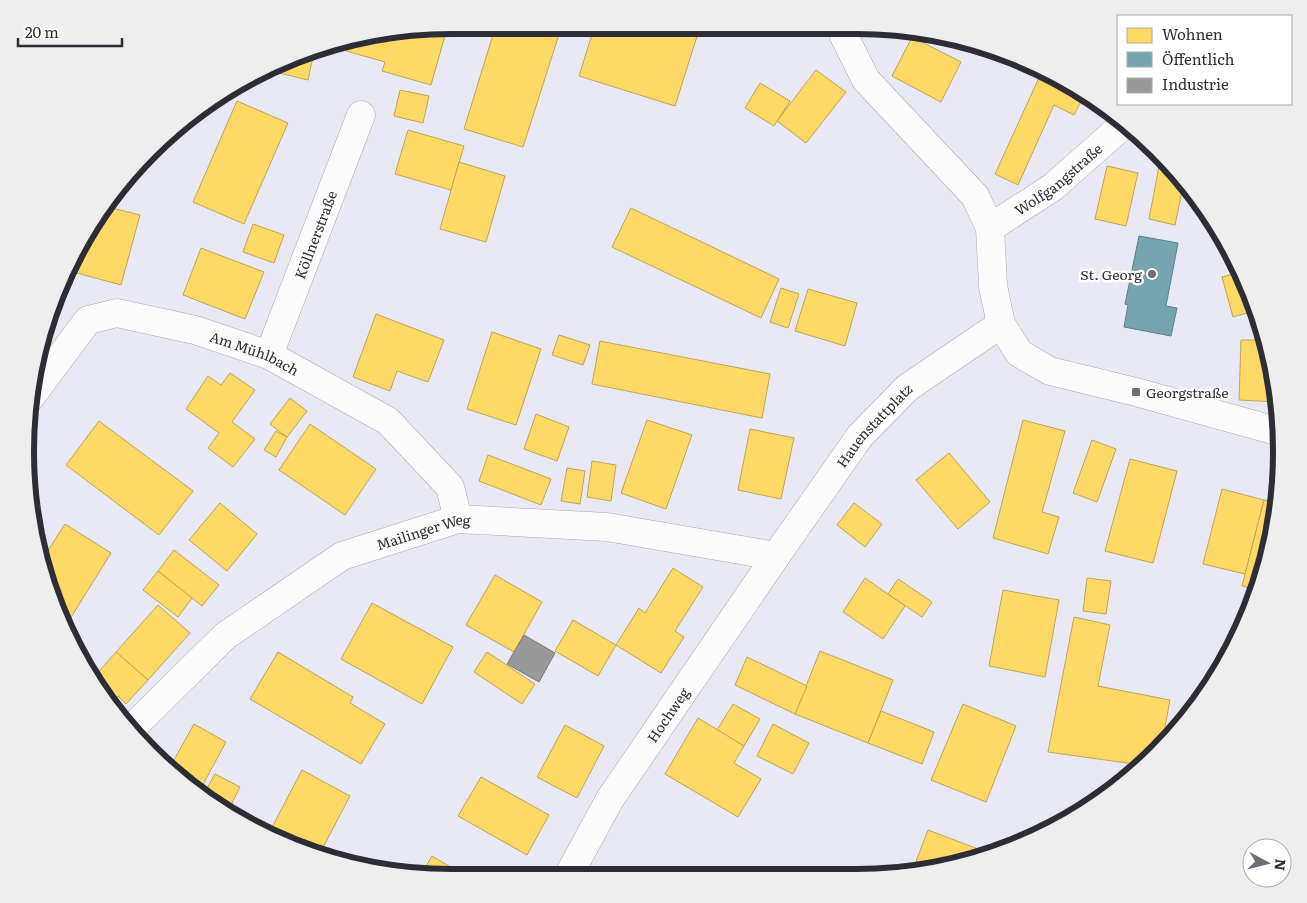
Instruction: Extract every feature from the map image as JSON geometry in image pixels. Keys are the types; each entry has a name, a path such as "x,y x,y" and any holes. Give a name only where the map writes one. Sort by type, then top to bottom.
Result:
{"street":[{"path":"844,34 866,80 975,196 990,228 993,286 1001,324 1019,353 1050,371 1272,430"},
{"name":"Köllnerstraße","path":"269,355 361,116"},
{"name":"Wolfgangstraße","path":"990,228 1053,187 1120,128"},
{"name":"Am Mühlbach","path":"39,385 88,320 117,312 195,330 269,355 388,421 450,487 458,519"},
{"name":"Hauenstattplatz","path":"776,556 860,436 907,388 1001,324"},
{"name":"Mailinger Weg","path":"135,725 225,636 342,556 458,519 607,527 776,556"},
{"name":"Hochweg","path":"572,869 610,799 776,556"}],"building: Wohnen":[{"path":"445,34 431,85 382,71 385,62 346,51 347,47 397,37"},
{"path":"493,34 559,34 523,147 464,129"},
{"path":"592,34 698,34 675,106 579,76"},
{"path":"912,37 961,62 941,102 892,76"},
{"path":"313,58 308,80 277,73"},
{"path":"816,70 846,92 806,143 777,121"},
{"path":"1039,77 1081,100 1074,115 1054,105 1018,185 995,174"},
{"path":"760,83 790,101 774,126 745,108"},
{"path":"400,90 429,96 423,123 394,116"},
{"path":"237,101 288,123 244,224 193,202"},
{"path":"408,130 464,146 451,190 395,174"},
{"path":"459,162 505,176 486,242 440,229"},
{"path":"1159,165 1182,191 1175,225 1149,219"},
{"path":"1107,166 1138,173 1126,226 1095,219"},
{"path":"112,208 140,215 121,285 75,272"},
{"path":"631,208 779,279 761,318 612,247"},
{"path":"253,224 284,235 274,263 243,252"},
{"path":"201,248 264,272 245,319 183,295"},
{"path":"1233,274 1249,312 1233,317 1222,277"},
{"path":"781,288 799,294 788,328 770,322"},
{"path":"808,289 857,303 845,346 795,331"},
{"path":"376,314 444,340 428,382 397,371 390,391 353,377"},
{"path":"1255,329 1270,402 1239,400 1241,340 1255,340"},
{"path":"492,332 541,349 516,425 467,409"},
{"path":"559,335 590,345 583,365 552,355"},
{"path":"600,341 770,374 762,418 592,384"},
{"path":"230,373 255,390 232,422 255,439 233,467 208,448 219,433 186,409 208,376 221,385"},
{"path":"290,398 307,411 287,437 270,424"},
{"path":"536,414 569,427 557,461 524,449"},
{"path":"647,420 692,435 666,509 621,493"},
{"path":"1023,420 1065,431 1042,512 1059,517 1048,554 993,538"},
{"path":"99,421 193,491 159,535 66,465"},
{"path":"310,424 376,469 345,515 279,470"},
{"path":"750,429 794,438 781,499 738,490"},
{"path":"276,431 287,437 276,457 264,450"},
{"path":"1092,440 1116,449 1097,502 1073,493"},
{"path":"949,453 990,502 958,529 916,480"},
{"path":"488,455 551,479 541,505 479,481"},
{"path":"1130,459 1177,471 1153,563 1105,551"},
{"path":"592,461 616,465 611,501 587,497"},
{"path":"567,468 585,471 580,504 561,501"},
{"path":"1222,489 1264,500 1245,574 1203,564"},
{"path":"1264,500 1270,501 1259,560 1251,586 1250,588 1242,586"},
{"path":"220,503 257,534 227,571 189,540"},
{"path":"854,503 882,524 865,547 837,525"},
{"path":"65,524 111,553 70,619 56,586 46,553"},
{"path":"174,550 219,585 202,606 158,571"},
{"path":"673,568 703,587 675,631 684,637 661,673 616,645 639,608 645,613"},
{"path":"158,571 192,598 178,617 143,590"},
{"path":"495,575 542,602 514,652 466,625"},
{"path":"865,578 905,606 883,639 843,612"},
{"path":"1087,578 1111,581 1106,614 1083,611"},
{"path":"898,579 932,602 922,617 888,594"},
{"path":"1003,590 1059,600 1045,677 989,666"},
{"path":"372,603 453,647 422,704 341,659"},
{"path":"158,605 190,633 148,680 116,652"},
{"path":"1074,617 1110,625 1098,686 1170,700 1164,733 1133,764 1048,752"},
{"path":"573,620 616,645 598,676 555,651"},
{"path":"820,651 893,680 868,743 795,714"},
{"path":"116,652 148,680 126,704 118,696 115,699 98,673"},
{"path":"278,652 353,697 350,703 385,724 361,764 250,699"},
{"path":"487,652 535,684 522,704 474,672"},
{"path":"747,657 807,686 795,714 735,685"},
{"path":"733,704 760,719 744,746 717,730"},
{"path":"963,704 1016,726 986,802 931,780"},
{"path":"881,711 934,732 922,764 868,743"},
{"path":"698,718 744,746 734,763 761,779 738,817 665,774"},
{"path":"194,724 226,742 202,787 173,763"},
{"path":"773,724 809,743 793,774 757,756"},
{"path":"565,725 604,746 577,798 537,777"},
{"path":"302,770 350,796 322,849 272,828"},
{"path":"215,774 240,787 231,805 206,790"},
{"path":"481,777 549,815 527,855 458,816"},
{"path":"231,806 266,823 265,825 243,813"},
{"path":"928,830 981,850 964,855 915,865"},
{"path":"432,856 454,869 452,869 425,868"}],"building: Öffentlich":[{"name":"St. Georg","path":"1139,236 1178,243 1166,306 1177,308 1171,336 1124,327 1128,305 1125,304"}],"building: Industrie":[{"path":"524,635 555,653 539,682 507,664"}],"place":[{"name":"St. Georg","path":"1152,274"},
{"name":"Georgstraße","path":"1136,392"}]}
